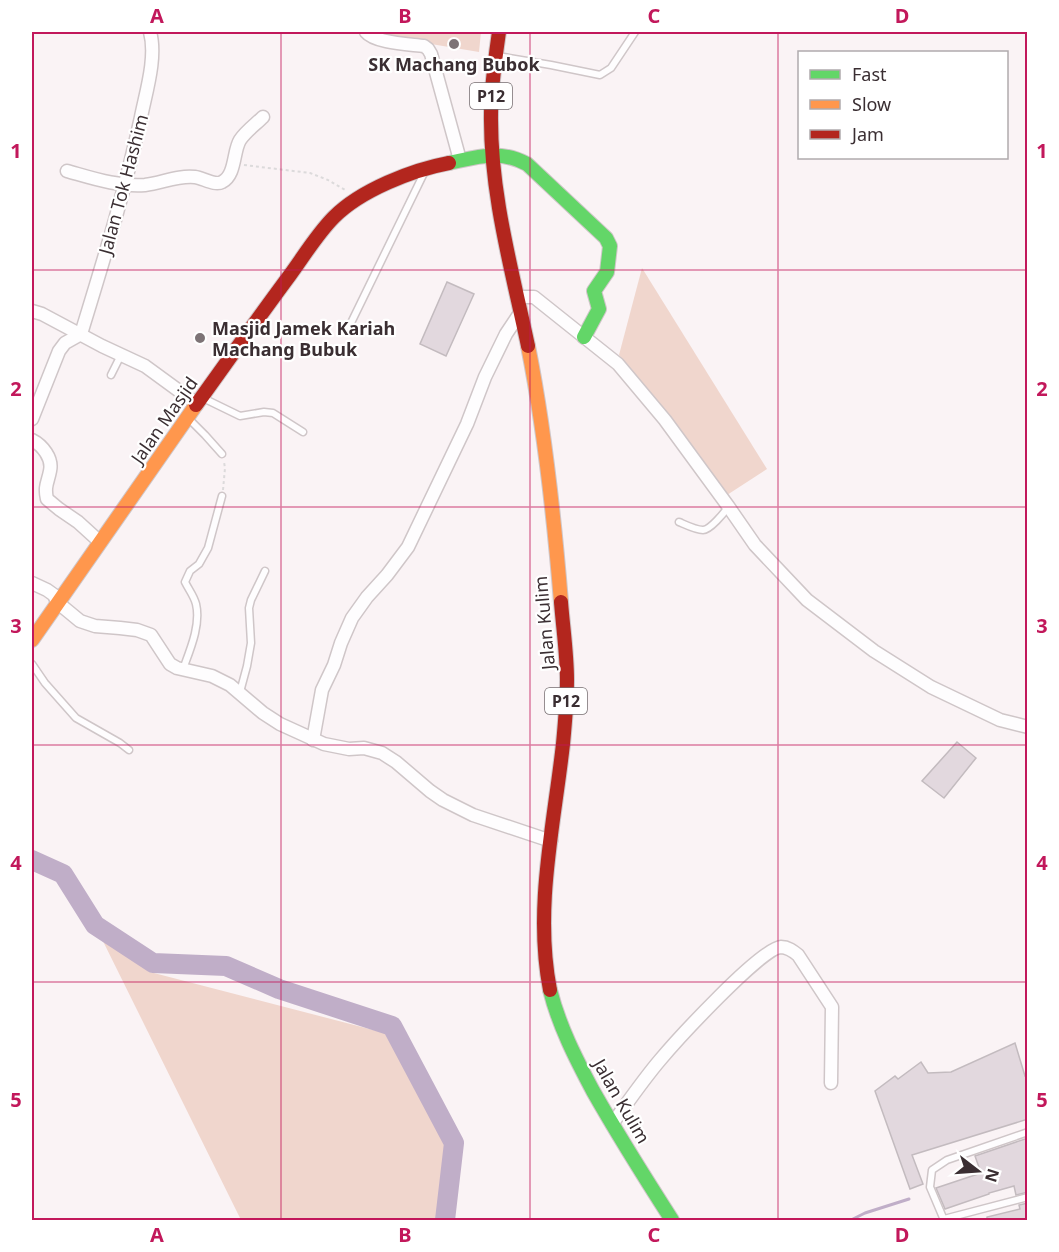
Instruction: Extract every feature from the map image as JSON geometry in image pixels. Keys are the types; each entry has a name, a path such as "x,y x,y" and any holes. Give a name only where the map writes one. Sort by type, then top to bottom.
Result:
{"main road":[{"name":"Jalan Kulim","path":"499,32 491,98 492,154 546,451 567,681 563,746 544,906 547,974 562,1030 584,1076 672,1221"},
{"name":"Jalan Masjid","path":"32,640 254,323 335,216 388,182 427,167 492,154"},
{"path":"492,154 518,159 527,164 606,238 610,246 607,272 594,291 599,309 585,337"}],"street":[{"name":"Jalan Tok Hashim","path":"81,334 125,185 149,81 152,52 150,32"},
{"path":"366,32 370,36 424,46 428,49 460,160"},
{"path":"67,171 125,185 151,184 195,177 218,183 223,182 229,174 240,141 263,117"},
{"path":"518,297 534,297 618,364 665,420 755,545 807,600 874,651 931,687 1000,720 1028,727"},
{"path":"32,311 145,366 200,401"},
{"path":"313,740 322,690 352,618 408,547 462,434 485,377 506,334 520,312"},
{"path":"32,419 59,351 65,343 81,334"},
{"path":"32,440 44,450 51,464 46,483 47,499 100,542"},
{"path":"32,583 54,595 57,602 80,621 95,626 137,630 151,635 170,664 177,668 212,676 230,685 280,724 324,744 349,749 364,748 382,753 443,800 473,815 551,841"},
{"path":"612,1124 660,1060 743,972 772,950 781,947 791,949 798,955 832,1007 831,1083"}],"lane":[{"path":"495,56 600,75 611,68 635,32"},
{"path":"349,327 427,167"},
{"path":"111,375 122,355"},
{"path":"200,401 240,416 264,412 273,413 303,432"},
{"path":"188,417 222,454"},
{"path":"183,669 198,616 195,601 185,582 190,571 200,564 208,548 222,496"},
{"path":"679,522 702,530 708,529 728,506"},
{"path":"240,692 251,643 249,608 265,572"},
{"path":"32,664 45,684 76,718 129,750"},
{"path":"1028,1132 947,1160 932,1170 930,1187 944,1220 1028,1197"}],"path":[{"path":"233,164 310,173 328,180 358,200"},
{"path":"222,454 225,468 222,496"}],"shaded area":[{"name":"SK Machang Bubok","path":"380,32 481,32 479,52 377,35"},
{"path":"642,268 767,469 727,495 619,355"},
{"path":"95,925 150,972 385,1033 446,1144 438,1220 241,1220"}],"building":[{"path":"447,282 474,294 446,356 420,344"},
{"path":"957,742 976,758 944,798 922,781"},
{"path":"1015,1043 1025,1076 1028,1075 1028,1119 912,1155 923,1184 910,1189 875,1091 895,1076 898,1079 921,1062 928,1073 951,1072"},
{"path":"1028,1138 1028,1192 1016,1195 1014,1186 945,1209 936,1188 981,1173 975,1156"},
{"path":"1028,1203 1028,1221 987,1221 987,1217 1020,1209 1019,1205"}],"waterway":[{"path":"32,860 63,874 95,925 153,963 226,966 279,989 392,1026 454,1143 445,1220"},
{"path":"851,1220 865,1213 909,1199"}],"traffic: fast":[{"path":"449,163 488,156 517,159 527,164 606,238 610,246 607,272 594,291 599,309 584,337"},
{"path":"550,990 563,1029 593,1091 672,1220"}],"traffic: slow":[{"path":"528,346 548,474 561,602"},
{"path":"32,640 196,405"}],"traffic: jam":[{"path":"499,32 491,104 494,173 503,231 528,346"},
{"path":"196,405 316,238 334,217 358,198 388,182 449,163"},
{"path":"550,990 544,929 545,898 563,744 567,688 561,602"}],"place":[{"name":"SK Machang Bubok","path":"454,44"},
{"name":"Masjid Jamek Kariah Machang Bubuk","path":"200,338"}]}
